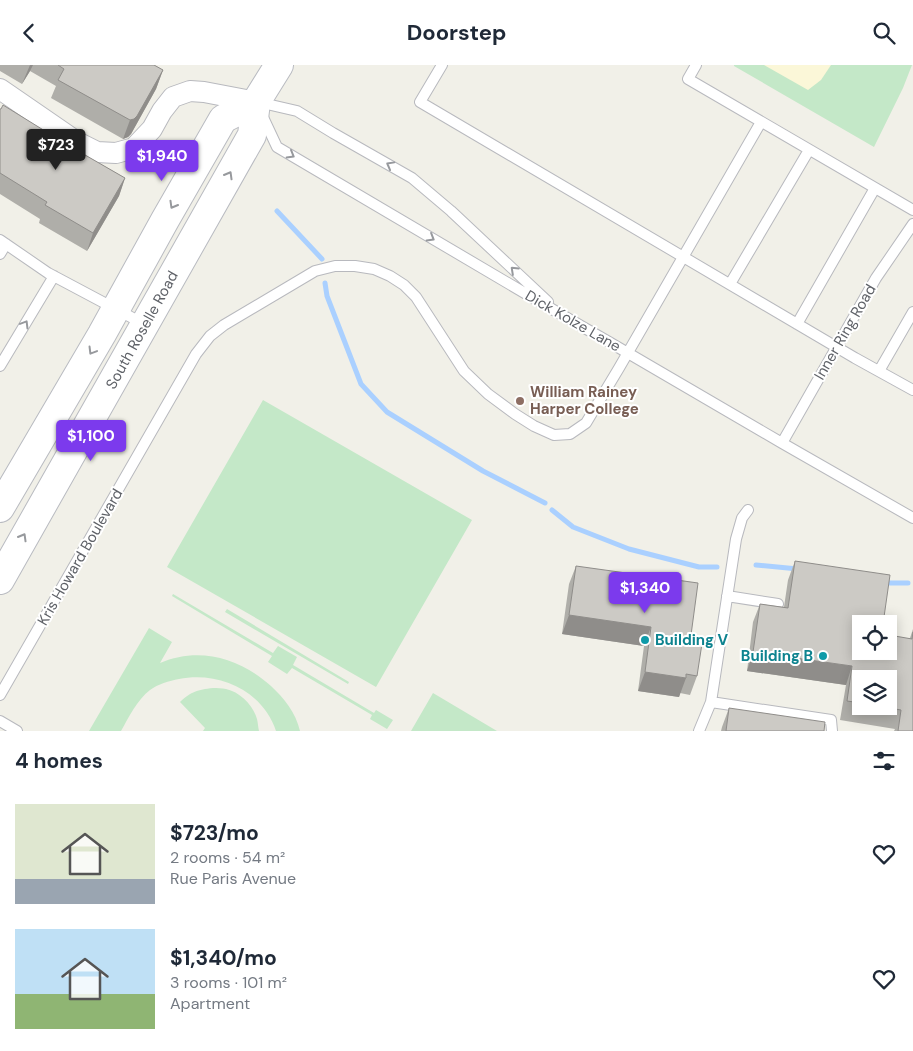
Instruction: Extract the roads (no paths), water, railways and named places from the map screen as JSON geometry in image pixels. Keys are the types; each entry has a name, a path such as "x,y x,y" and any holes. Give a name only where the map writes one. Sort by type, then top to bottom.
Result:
{"main road":[{"name":"South Roselle Road","path":"0,580 252,135 256,102 279,65"},
{"path":"0,507 223,119 256,102"}],"street":[{"path":"0,89 77,142 97,152 116,153 134,148 152,129 162,111 173,97 190,91 256,102"}],"lane":[{"path":"442,65 420,102 836,347 913,390"},
{"path":"696,65 688,79 913,210"},
{"name":"Dick Kolze Lane","path":"256,102 277,147 562,315 913,518"},
{"path":"256,102 297,111 412,178 451,211 562,315"},
{"name":"Kris Howard Boulevard","path":"0,695 196,354 210,336 224,325 316,271 335,266 355,265 374,269 404,285 416,297 464,371 488,394 534,426 554,435 570,434 586,423 620,368 761,122"},
{"path":"730,285 809,150"},
{"path":"797,324 875,188"},
{"name":"Inner Ring Road","path":"782,443 876,278 913,223"},
{"path":"0,254 3,242 54,276 145,324"},
{"path":"0,365 54,276"},
{"path":"879,371 913,312"},
{"path":"699,731 711,702 736,539 742,518 748,510"},
{"path":"727,596 778,604"},
{"path":"711,702 831,721 832,731"},
{"path":"0,721 17,731"}],"waterway":[{"path":"277,211 322,259"},
{"path":"325,283 327,296 361,384 387,412 483,471 545,503"},
{"path":"552,510 573,527 629,549 699,567 717,567"},
{"path":"756,565 798,569"},
{"path":"883,583 908,583"}],"place":[{"name":"William Rainey Harper College","path":"520,401"},
{"name":"Building V","path":"645,640"},
{"name":"Building B","path":"823,656"}]}
